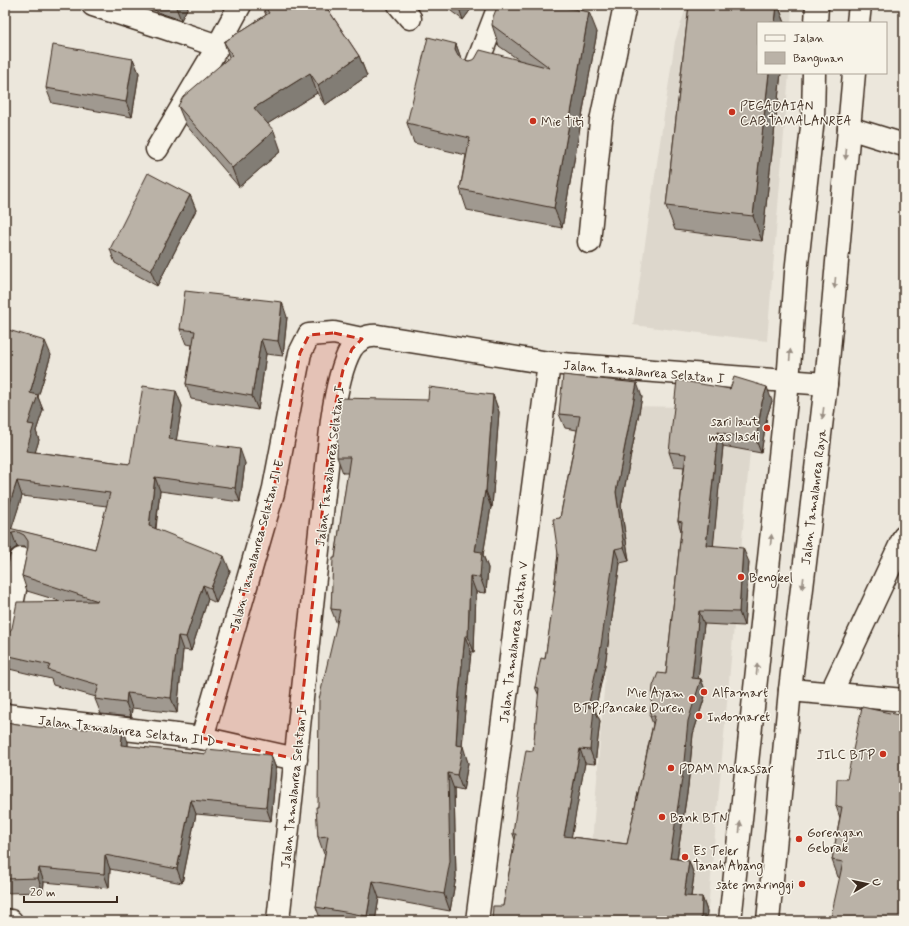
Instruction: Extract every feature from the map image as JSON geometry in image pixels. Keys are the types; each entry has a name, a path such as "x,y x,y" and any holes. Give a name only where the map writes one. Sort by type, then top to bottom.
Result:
{"street":[{"path":"93,5 218,46"},
{"path":"158,149 240,5"},
{"path":"475,69 498,9 502,5"},
{"path":"589,242 601,121 625,5"},
{"path":"816,22 817,5"},
{"path":"858,22 860,5"},
{"path":"730,921 788,382 796,273 813,118 814,74"},
{"name":"Jalan Tamalanrea Raya","path":"768,921 790,690 826,384 854,74"},
{"path":"849,128 904,145"},
{"name":"Jalan Tamalanrea Selatan II E","path":"202,738 273,493 300,353 309,335 334,333 362,339"},
{"name":"Jalan Tamalanrea Selatan I","path":"278,921 336,398 343,370 352,349 362,339 369,336 378,336 549,363 826,384"},
{"name":"Jalan Tamalanrea Selatan V","path":"477,921 549,363"},
{"path":"831,693 904,537"},
{"path":"5,640 21,559"},
{"path":"790,690 904,700"},
{"name":"Jalan Tamalanrea Selatan II D","path":"5,716 202,738 296,759"},
{"path":"5,920 11,921"}],"highlighted area":[{"path":"334,333 362,339 352,349 343,370 332,420 296,759 202,738 273,493 300,353 309,335"}],"shaded area":[{"path":"687,5 792,5 791,22 757,22 757,74 789,74 767,341 633,325 675,41"},
{"path":"626,406 754,408 707,921 586,921"}],"building":[{"path":"264,5 325,5 359,56 318,85 310,73 254,108 274,131 232,168 178,106 183,97 232,55 224,42 269,13"},
{"name":"Mie Titi","path":"498,5 553,5 589,12 554,208 460,189 470,138 407,123 428,37 456,44 455,50 458,56 464,60 469,61 475,59 480,50 550,68 492,25 493,17"},
{"path":"689,5 777,5 775,22 757,22 757,74 769,74 753,216 666,206"},
{"path":"53,45 133,59 126,102 46,88"},
{"path":"148,173 190,195 151,271 110,249"},
{"path":"185,291 282,302 278,341 261,339 252,396 186,384 195,331 180,329"},
{"path":"5,329 45,341 30,393 38,395 28,424 34,425 26,451 130,464 143,386 176,391 169,439 240,449 235,488 155,477 149,526 224,556 211,588 203,585 186,637 178,636 171,698 127,693 126,703 95,699 99,685 48,670 50,665 5,655 5,636 12,628 17,602 98,601 22,576 28,541 24,535 18,532 12,533 5,539 5,527 95,549 110,493 17,481 5,518"},
{"path":"563,375 637,383 616,492 624,547 615,549 600,652 588,707 594,708 590,750 580,749 564,836 627,844 655,716 650,716 653,686 658,673 666,674 682,522 678,521 686,454 669,452 677,380 730,389 734,377 767,387 762,402 756,440 718,432 706,545 743,548 739,612 699,611 692,678 701,679 688,721 683,772 670,858 689,861 684,896 702,897 701,921 492,921 493,906 503,906 516,834 513,834 526,750 533,751 539,688 535,687 541,658 545,659 555,590 558,554 553,519 560,518 580,416 559,414"},
{"path":"429,387 493,395 486,491 475,551 482,552 480,577 470,576 468,636 465,636 459,693 456,745 463,746 457,775 448,773 450,861 444,894 373,881 367,916 316,907 328,836 318,837 316,807 318,807 319,699 340,610 331,609 333,558 335,558 350,457 337,457 338,413 340,398 428,400"},
{"path":"904,620 904,637 899,636"},
{"path":"862,707 904,716 904,921 830,921 843,862 832,860 842,807 836,806 837,779 847,779"},
{"path":"5,722 37,727 88,729 89,724 123,728 121,745 206,754 206,749 271,755 266,807 191,800 177,869 105,855 104,874 39,868 38,878 5,879"}],"place":[{"name":"PEGADAIAN CAB.TAMALANREA","path":"732,112"},
{"name":"Mie Titi","path":"533,121"},
{"name":"sari laut mas lasdi","path":"767,428"},
{"name":"Bengkel","path":"741,577"},
{"name":"Alfamart","path":"704,692"},
{"name":"Mie Ayam BTP;Pancake Duren","path":"692,699"},
{"name":"Indomaret","path":"699,716"},
{"name":"JILC BTP","path":"883,754"},
{"name":"PDAM Makassar","path":"671,768"},
{"name":"Bank BTN","path":"662,817"},
{"name":"Gorengan Gebrak","path":"799,839"},
{"name":"Es Teler Tanah Abang","path":"685,857"},
{"name":"sate maringgi","path":"802,884"}]}
